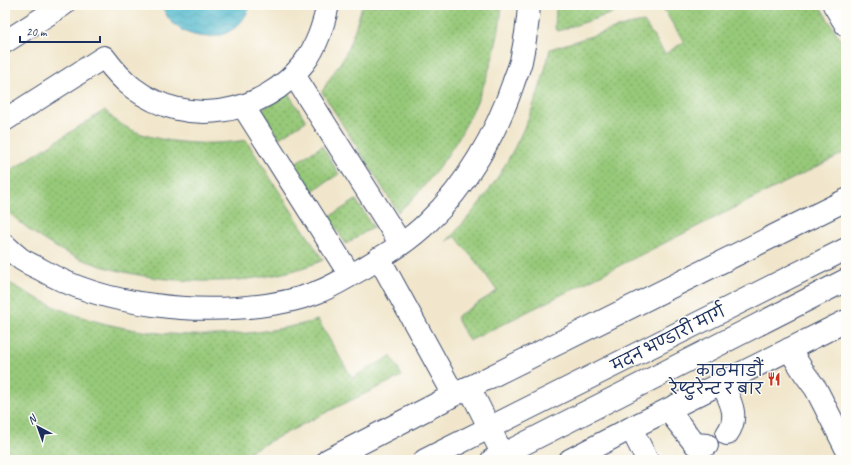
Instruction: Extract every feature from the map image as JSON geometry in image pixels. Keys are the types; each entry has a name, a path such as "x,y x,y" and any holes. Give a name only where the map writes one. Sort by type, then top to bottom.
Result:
{"main road":[{"path":"5,42 63,5"},
{"path":"5,120 104,57 117,74 133,88 151,100 171,107 192,111 213,112 235,109 255,102 274,92 294,75 305,63 316,45 324,24 328,5"},
{"path":"5,245 22,260 57,279 72,285 94,293 131,302 168,307 204,309 238,308 269,304 295,299 334,285 415,234 444,205 461,184 478,159 494,130 508,97 520,62 528,24 529,5"},
{"path":"834,5 846,25"},
{"path":"294,75 401,244"},
{"path":"243,106 350,275"},
{"path":"328,460 462,391 846,200"},
{"name":"मदन भण्डारी मार्ग","path":"437,457 489,428 846,249"},
{"name":"मदन भण्डारी मार्ग","path":"379,258 462,391 489,428 498,457 846,280"},
{"path":"570,460 846,321"},
{"path":"790,349 816,389 846,448"},
{"path":"722,383 734,411 732,428 727,434"},
{"path":"668,410 695,444 707,445"},
{"path":"631,428 647,460"}],"green space":[{"path":"362,5 502,5 498,34 491,62 481,91 469,118 454,145 437,169 419,192 398,212 322,92 345,55 355,30"},
{"path":"556,5 637,5 558,31 555,28"},
{"path":"668,5 819,5 846,48 846,152 469,341 456,317 497,291 455,236 446,242 482,200 505,166 532,109 550,49 627,25 644,22 665,54 684,42 664,10"},
{"path":"288,93 306,121 279,138 261,110"},
{"path":"105,110 117,122 151,137 191,143 246,140 323,260 290,271 253,278 213,281 172,280 131,274 93,263 59,249 30,230 13,216 5,207 5,174"},
{"path":"322,146 339,174 312,191 295,163"},
{"path":"356,200 373,227 346,244 329,217"},
{"path":"5,280 31,295 63,310 98,322 134,330 172,334 210,335 247,333 283,328 318,320 352,378 391,356 402,376 233,460 5,460"}],"water":[{"path":"162,5 251,5 244,18 233,29 223,34 202,37 182,30 173,23 166,15"}],"place":[{"name":"काठमाडौं रेष्टुरेन्ट र बार","path":"774,379"}]}
